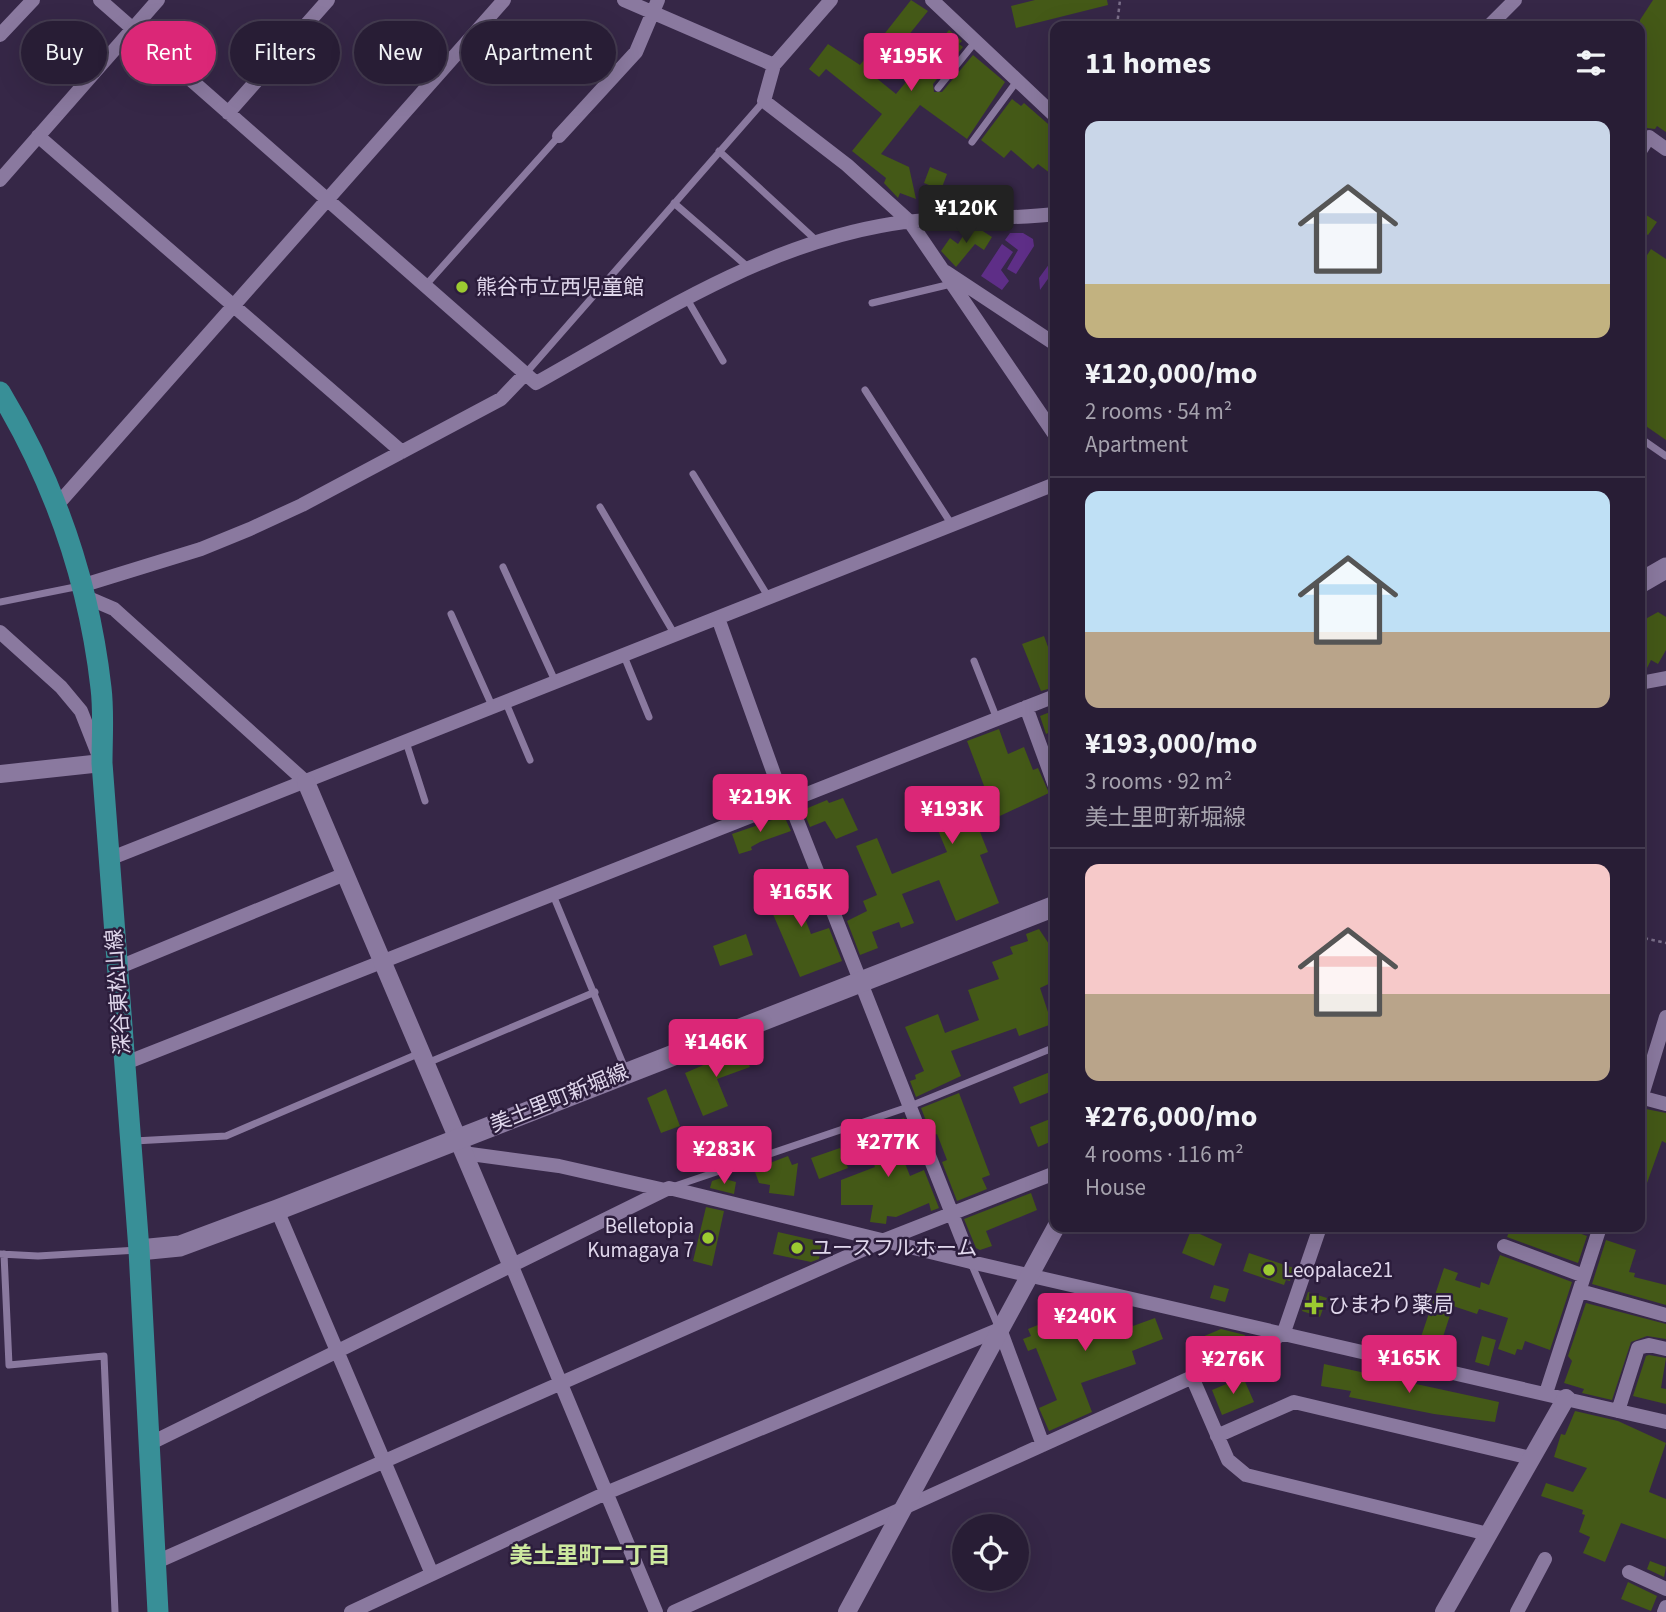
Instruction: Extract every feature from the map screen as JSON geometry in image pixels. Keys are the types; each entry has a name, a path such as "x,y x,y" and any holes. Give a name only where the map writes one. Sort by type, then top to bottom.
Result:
{"main road":[{"name":"深谷東松山線","path":"0,392 22,428 58,504 85,591 102,690 102,763 139,1250 158,1612"},
{"path":"1645,580 1666,568"},
{"name":"美土里町新堀線","path":"139,1250 180,1246 460,1146 626,1071 1050,908"}],"street":[{"path":"0,35 33,0"},
{"path":"100,0 124,21"},
{"path":"138,21 158,0"},
{"path":"228,113 328,0"},
{"path":"58,504 504,0"},
{"path":"624,0 655,6 774,65"},
{"path":"831,0 774,65 764,100 847,165 910,222 1050,428"},
{"path":"932,0 1050,111"},
{"path":"1494,21 1515,0"},
{"path":"559,136 636,52 655,6"},
{"path":"0,180 121,41"},
{"path":"195,84 536,383 687,299 749,268 818,242 876,227 910,222 1050,214"},
{"path":"38,136 402,452"},
{"path":"1645,143 1649,137 1666,149"},
{"path":"941,269 973,287 1050,341"},
{"path":"961,299 973,287"},
{"path":"85,591 201,549 302,505 501,399 526,373"},
{"path":"109,859 1050,486"},
{"path":"85,591 114,608 306,782 562,1383 656,1612"},
{"path":"718,618 786,801 971,1262"},
{"path":"0,632 61,687 81,711 102,763 0,774"},
{"path":"1645,682 1666,678"},
{"path":"123,1064 382,964 1050,698"},
{"path":"1026,707 1050,772"},
{"path":"117,968 345,874"},
{"path":"1645,1083 1666,1017"},
{"path":"1645,1100 1666,1104"},
{"path":"460,1146 887,1239 971,1262 1666,1422"},
{"path":"154,1563 887,1239 1050,1175"},
{"path":"149,1444 667,1189"},
{"path":"277,1210 340,1351 432,1574"},
{"path":"848,1612 1053,1232"},
{"path":"674,1612 1272,1341 1284,1332 1319,1232"},
{"path":"1546,1393 1598,1232"},
{"path":"1504,1247 1584,1276"},
{"path":"1580,1291 1666,1315"},
{"path":"1000,1329 1043,1445"},
{"path":"351,1612 606,1493 1000,1329"},
{"path":"1618,1411 1638,1348 1649,1345 1666,1349"},
{"path":"1192,1377 1228,1460 1246,1475 1488,1534"},
{"path":"1444,1612 1566,1398"},
{"path":"1217,1436 1294,1402 1531,1458"},
{"path":"1517,1612 1545,1559"},
{"path":"1629,1573 1666,1589"},
{"path":"1664,1612 1666,1607"}],"lane":[{"path":"938,88 976,41"},
{"path":"972,142 1017,80"},
{"path":"526,373 764,100"},
{"path":"425,286 559,136"},
{"path":"719,151 818,242"},
{"path":"674,203 749,268"},
{"path":"872,303 951,284"},
{"path":"687,299 723,360"},
{"path":"865,390 952,525"},
{"path":"1645,441 1666,456"},
{"path":"693,474 769,598"},
{"path":"600,507 674,635"},
{"path":"503,567 556,683"},
{"path":"0,602 85,591"},
{"path":"451,614 530,760"},
{"path":"624,656 649,717"},
{"path":"974,661 997,719"},
{"path":"407,742 425,801"},
{"path":"553,895 626,1071"},
{"path":"130,1141 226,1136 595,992"},
{"path":"667,1189 908,1107 1050,1049"},
{"path":"115,1612 104,1356 9,1365 2,1254 38,1256 139,1250"},
{"path":"971,1262 1000,1329"}],"path":[{"path":"1117,21 1120,0"},
{"path":"1645,937 1666,943"}],"shaded area":[{"path":"1010,233 1023,233 1033,239 1034,246 1016,274 1007,269 1018,250 1005,240"},
{"path":"1002,244 1013,252 1001,270 1009,281 1002,290 981,276"},
{"path":"1050,263 1050,276 1040,290 1039,278"}],"building":[{"path":"911,0 928,11 875,77 896,94 949,30 962,41 959,44 963,47 933,84 934,92 942,92 973,55 1005,82 967,139 920,105 881,154 909,167 916,199 900,193 898,198 884,183 886,178 852,151 882,114 826,69 819,77 809,69 828,44 860,65"},
{"path":"1035,0 1107,0 1108,5 1016,28 1011,6"},
{"path":"1653,0 1666,0 1666,132 1657,126 1655,129 1645,127 1645,21 1640,20"},
{"path":"1012,99 1021,106 1024,103 1050,126 1050,173 1038,164 1033,169 1011,150 1004,158 981,140"},
{"path":"930,167 947,174 941,190 924,183"},
{"path":"1645,214 1657,222 1648,235 1645,233"},
{"path":"968,228 978,228 992,237 984,250 975,244 956,267 941,251 950,238 958,244"},
{"path":"1651,249 1666,259 1666,440 1645,425 1645,258"},
{"path":"1658,612 1666,617 1666,650 1658,664 1651,660 1645,672 1645,619"},
{"path":"1044,636 1050,652 1050,688 1041,691 1022,644"},
{"path":"1050,712 1050,732 1046,734 1040,716"},
{"path":"999,729 1008,754 1024,747 1033,770 1038,768 1049,793 989,821 991,828 980,832 988,852 980,855 999,903 956,921 939,880 902,894 914,923 901,928 899,922 872,932 878,948 860,955 847,921 867,911 863,901 877,895 856,846 877,838 892,874 947,852 937,828 942,826 939,819 989,799 967,741"},
{"path":"843,798 858,830 836,839 825,821 810,827 803,810 827,800 829,803"},
{"path":"784,816 791,831 760,842 751,847 752,850 739,854 732,834"},
{"path":"809,878 815,893 798,900 811,934 829,928 842,961 800,977 763,891"},
{"path":"1039,929 1050,946 1050,983 1040,988 1050,1025 1019,1036 1016,1028 951,1051 961,1076 916,1097 910,1081 924,1071 905,1027 938,1014 945,1033 979,1020 968,990 999,979 992,962 1013,954 1010,947 1028,941 1026,934"},
{"path":"746,934 753,955 720,966 713,946"},
{"path":"747,1045 752,1056 746,1059 750,1067 717,1079 728,1106 703,1116 685,1073 713,1061 711,1058"},
{"path":"1050,1072 1050,1092 1020,1104 1013,1087"},
{"path":"666,1089 680,1126 661,1133 647,1098"},
{"path":"959,1093 990,1175 982,1178 987,1189 957,1201 942,1162 947,1160 937,1134 932,1136 921,1108"},
{"path":"1646,1109 1666,1113 1666,1143 1662,1141 1645,1189"},
{"path":"904,1118 910,1133 895,1138 910,1176 924,1170 939,1208 931,1211 929,1203 896,1217 887,1216 886,1224 870,1222 873,1205 841,1205 841,1180 875,1167 865,1142 880,1137 876,1127"},
{"path":"1050,1119 1050,1142 1038,1147 1030,1127"},
{"path":"840,1148 848,1168 819,1179 811,1158"},
{"path":"788,1156 792,1165 798,1163 794,1196 769,1193 770,1185 759,1183 754,1169"},
{"path":"721,1178 736,1182 734,1194 710,1188 712,1181"},
{"path":"1031,1193 1037,1210 986,1231 992,1246 980,1250 976,1248 964,1219"},
{"name":"Belletopia Kumagaya 7","path":"706,1207 724,1211 712,1266 693,1261"},
{"name":"ユースフルホーム","path":"778,1232 822,1242 819,1259 811,1262 773,1254"},
{"path":"1190,1232 1222,1244 1214,1266 1182,1253"},
{"path":"1509,1232 1576,1232 1587,1236 1578,1263 1507,1237"},
{"path":"1606,1240 1636,1250 1629,1272 1635,1273 1634,1277 1666,1285 1666,1305 1592,1284"},
{"name":"Leopalace21","path":"1249,1253 1294,1268 1290,1281 1286,1280 1284,1285 1243,1271"},
{"path":"1500,1255 1572,1282 1550,1350 1525,1341 1522,1350 1517,1349 1515,1355 1498,1349 1508,1318 1479,1309 1477,1314 1453,1306 1441,1343 1421,1337 1444,1268 1458,1273 1455,1280 1480,1288 1481,1282 1489,1285"},
{"path":"1214,1285 1229,1289 1225,1302 1210,1298"},
{"name":"ひまわり薬局","path":"1308,1292 1327,1298 1320,1317 1302,1311"},
{"path":"1077,1297 1082,1312 1107,1304 1109,1312 1126,1308 1133,1326 1155,1318 1163,1339 1132,1351 1136,1364 1081,1383 1092,1412 1049,1431 1039,1408 1057,1400 1036,1348 1028,1351 1023,1339 1031,1336 1028,1329 1060,1316 1056,1305"},
{"path":"1586,1303 1666,1324 1666,1339 1647,1336 1631,1342 1612,1400 1582,1393 1584,1389 1564,1383 1572,1361 1568,1356"},
{"path":"1221,1329 1245,1335 1242,1344 1209,1354 1202,1337"},
{"path":"1482,1336 1496,1340 1489,1366 1475,1362"},
{"path":"1646,1356 1666,1358 1661,1388 1666,1389 1666,1404 1633,1396"},
{"path":"1324,1364 1499,1402 1495,1422 1434,1414 1349,1397 1351,1391 1321,1386"},
{"path":"1243,1377 1254,1402 1222,1415 1212,1390"},
{"path":"1575,1411 1618,1421 1666,1443 1649,1492 1666,1499 1666,1539 1621,1523 1605,1562 1583,1553 1590,1537 1579,1532 1585,1515 1582,1514 1583,1510 1541,1496 1546,1483 1573,1492 1587,1468 1554,1457 1561,1434 1565,1435"},
{"path":"1650,1561 1666,1567 1664,1577 1647,1569"},
{"path":"1628,1582 1657,1596 1651,1611 1621,1599"}],"place":[{"name":"熊谷市立西児童館","path":"462,287"},
{"name":"Belletopia Kumagaya 7","path":"708,1238"},
{"name":"ユースフルホーム","path":"797,1248"},
{"name":"Leopalace21","path":"1269,1270"},
{"name":"ひまわり薬局","path":"1314,1305"}],"district":[{"name":"美土里町二丁目","path":"590,1555"}]}
